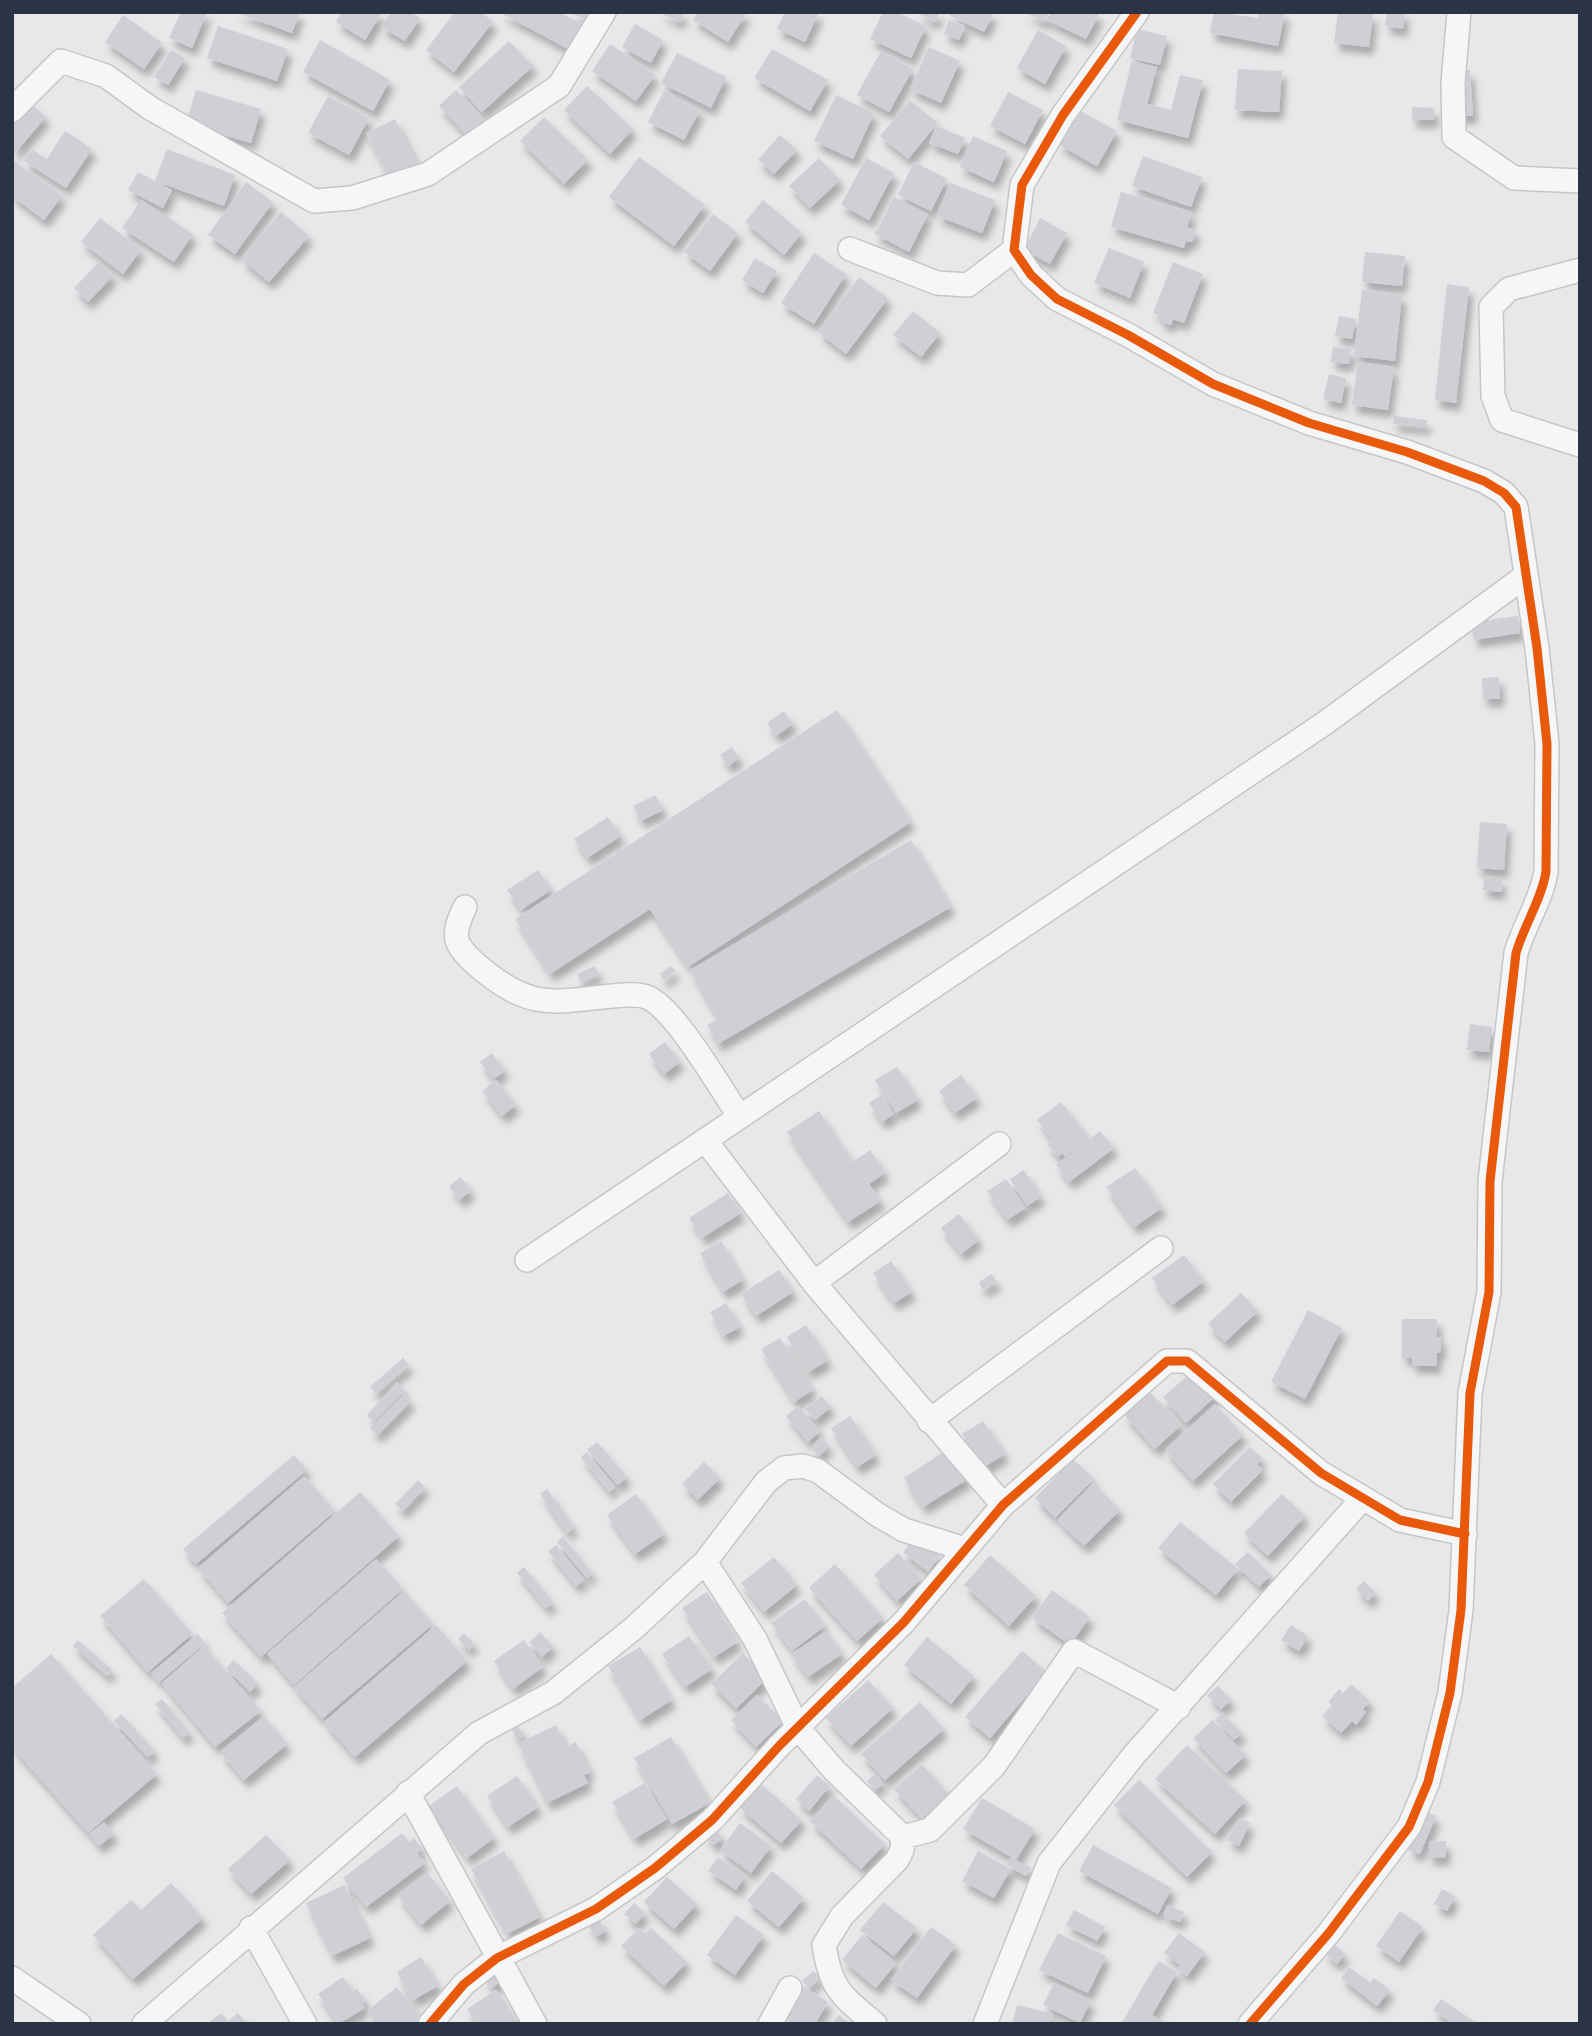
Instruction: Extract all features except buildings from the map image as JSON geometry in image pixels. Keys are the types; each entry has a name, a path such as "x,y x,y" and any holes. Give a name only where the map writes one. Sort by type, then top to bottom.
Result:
{"street":[{"path":"12,110 61,61 106,76 150,108 314,201 352,198 428,174 559,86 604,12"},
{"path":"1137,12 1063,115 1022,185 1014,250 1031,275 1057,299 1128,335 1213,384 1309,423 1407,452 1484,481 1504,493 1516,507 1524,577 1538,648 1547,744 1546,872 1543,892 1523,929 1517,953 1490,1181 1489,1292 1470,1392 1461,1610 1450,1693 1428,1782 1409,1827 1328,1934 1250,2024"},
{"path":"1459,12 1452,83 1454,137 1514,178 1580,181"},
{"path":"850,249 937,283 968,285 1014,250"},
{"path":"1580,270 1509,289 1491,307 1493,396 1502,420 1580,445"},
{"path":"527,1260 1325,723 1524,577"},
{"path":"465,907 455,927 458,944 502,986 527,998 551,1003 624,995 647,997 666,1010 740,1117"},
{"path":"705,1140 814,1283 1003,1505"},
{"path":"814,1283 999,1144"},
{"path":"929,1421 1161,1248"},
{"path":"430,2024 464,1984 497,1958 596,1909 655,1868 712,1819 904,1622 1003,1505 1167,1360 1176,1358 1187,1361 1321,1473 1400,1520 1465,1534"},
{"path":"144,2024 251,1928 479,1733 553,1693 587,1669 705,1562 766,1482 784,1468 803,1466 818,1471 904,1530 965,1549"},
{"path":"985,2024 1049,1863 1134,1755 1363,1498"},
{"path":"705,1562 755,1639 798,1728 834,1770 903,1837"},
{"path":"903,1837 930,1830 994,1766 1074,1651 1179,1707"},
{"path":"408,1793 535,2024"},
{"path":"875,2024 841,1995 829,1976 824,1945 842,1916 897,1860 902,1850 903,1837"},
{"path":"251,1928 305,2024"},
{"path":"12,1978 79,2024"},
{"path":"770,2024 790,1988"}],"cycle path":[{"path":"1137,12 1063,115 1022,185 1014,250 1031,275 1057,299 1128,335 1213,384 1309,423 1407,452 1484,481 1504,493 1516,507 1537,648 1547,744 1546,872 1516,953 1490,1181 1489,1292 1470,1393 1461,1610 1450,1693 1428,1782 1409,1827 1328,1934 1250,2024"},
{"path":"430,2024 464,1984 497,1958 596,1909 655,1868 712,1820 780,1745 904,1622 1003,1505 1167,1361 1187,1361 1321,1473 1400,1520 1465,1534"}]}
